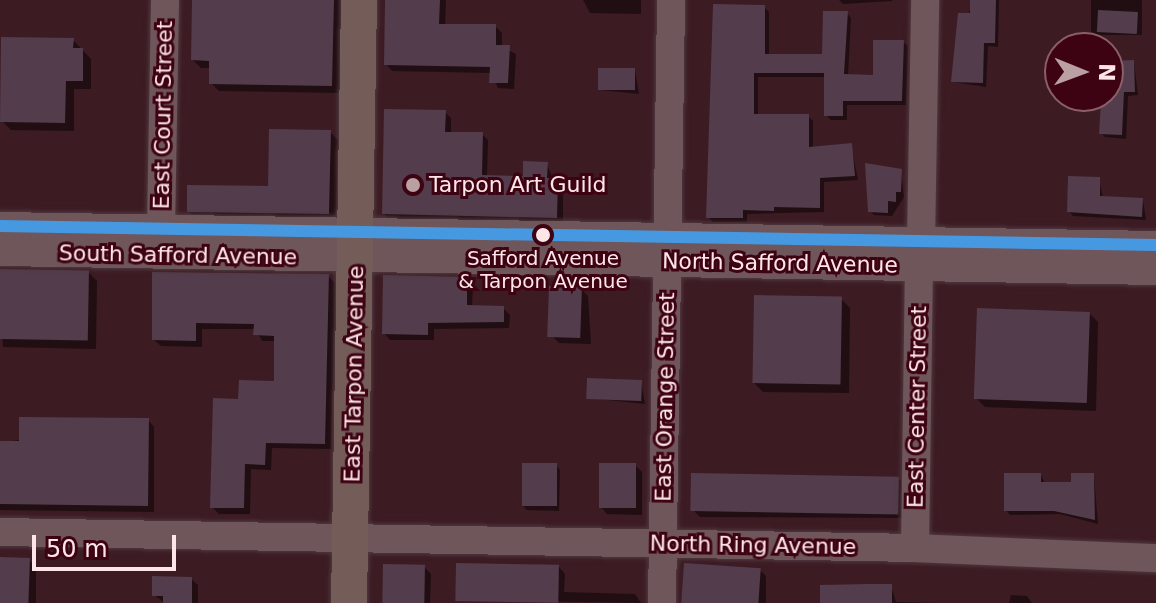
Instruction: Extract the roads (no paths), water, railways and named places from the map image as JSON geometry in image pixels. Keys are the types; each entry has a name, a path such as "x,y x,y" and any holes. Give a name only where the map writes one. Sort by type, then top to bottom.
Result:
{"main road":[{"name":"East Tarpon Avenue","path":"349,603 359,0"}],"street":[{"name":"East Court Street","path":"161,230 165,0"},
{"name":"East Orange Street","path":"662,603 671,0"},
{"name":"East Center Street","path":"915,548 925,0"},
{"name":"South Safford Avenue","path":"0,226 161,230 356,245"},
{"name":"South Safford Avenue","path":"0,252 356,245"},
{"name":"North Safford Avenue","path":"356,245 920,254 1156,271"},
{"name":"North Safford Avenue","path":"920,254 1156,245"},
{"name":"North Ring Avenue","path":"0,532 915,548 1156,558"}],"place":[{"name":"Tarpon Art Guild","path":"413,185"},
{"name":"Safford Avenue & Tarpon Avenue","path":"543,235"}]}
